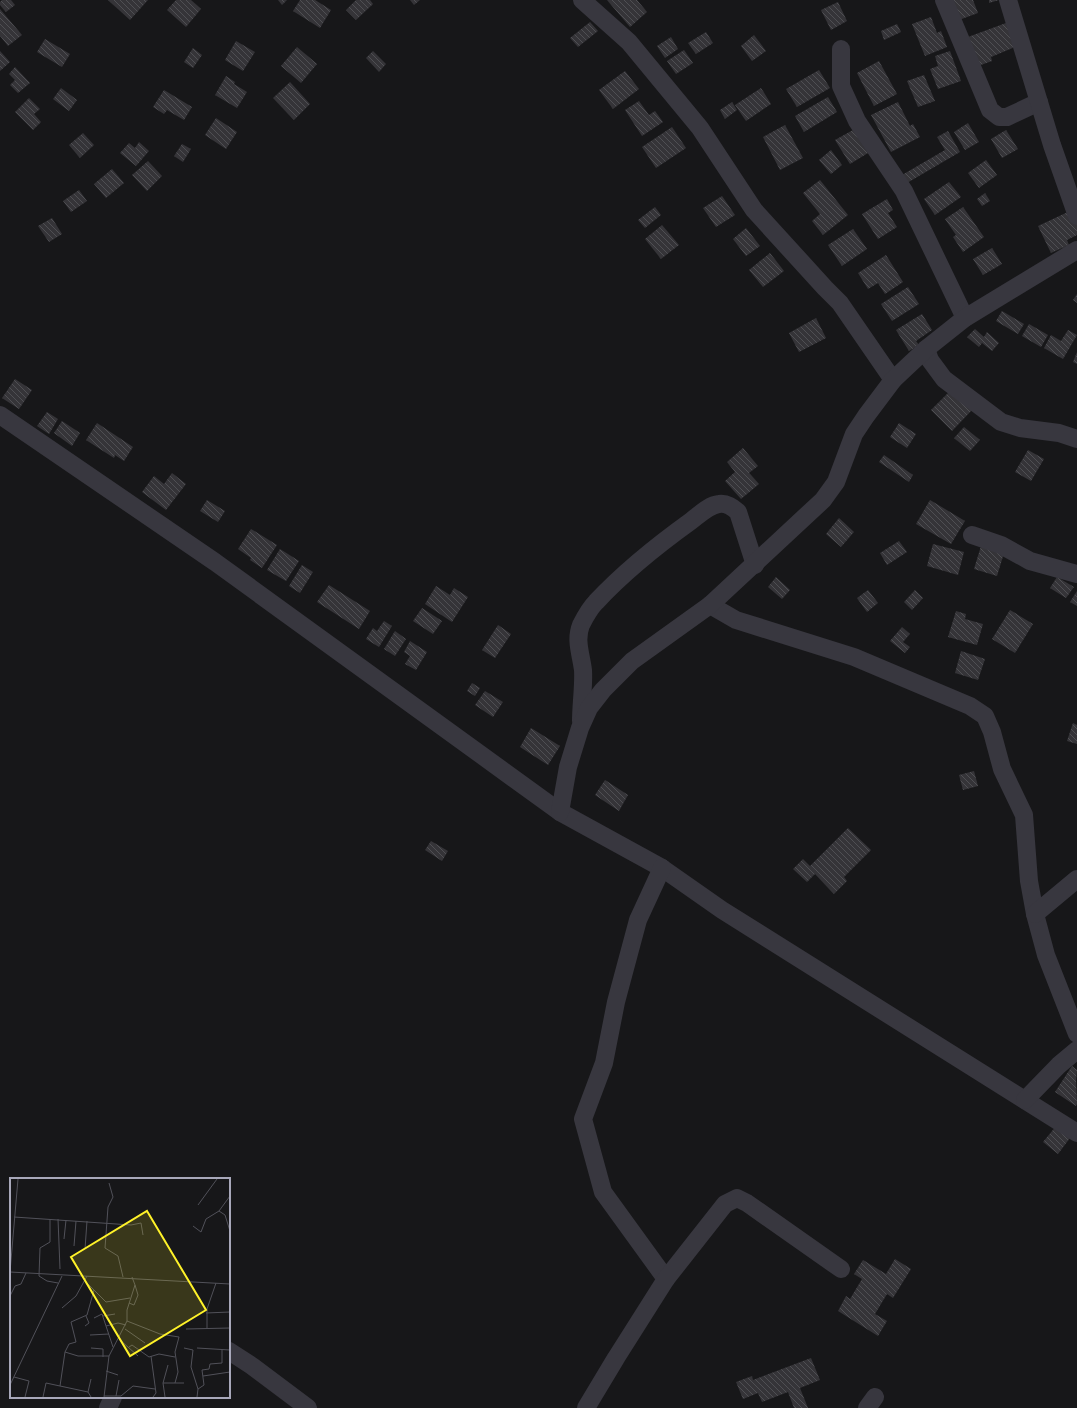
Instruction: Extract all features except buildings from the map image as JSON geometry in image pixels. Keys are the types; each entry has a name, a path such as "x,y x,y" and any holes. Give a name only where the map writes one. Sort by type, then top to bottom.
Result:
{"street":[{"path":"582,0 629,42 700,128 754,210 840,303 893,380"},
{"path":"944,0 990,110 999,117 1007,118 1038,102"},
{"path":"1008,0 1038,102 1077,216"},
{"path":"841,49 841,86 857,121 904,191 965,318"},
{"path":"560,812 568,767 580,728 589,708 603,690 632,661 710,605 823,500 832,490 854,434 866,416 893,380 926,349 965,318 1077,250"},
{"path":"926,349 930,360 944,379 1001,422 1020,428 1059,433 1077,439"},
{"path":"0,415 215,562 560,812 662,868 722,910 1077,1133"},
{"path":"580,728 583,670 578,637 580,626 585,616 595,603 615,583 672,534 704,511 715,505 721,504 732,507 738,512 754,565"},
{"path":"972,535 1001,545 1030,561 1077,574"},
{"path":"710,605 736,620 854,657 970,706 985,716 992,732 1002,769 1024,815 1029,881 1036,914 1046,955 1077,1034"},
{"path":"662,868 638,920 616,1002 604,1063 583,1119 603,1192 666,1279"},
{"path":"1036,914 1077,879"},
{"path":"1025,1100 1059,1065 1077,1050"},
{"path":"586,1408 666,1279 725,1204 737,1198 747,1203 841,1269"},
{"path":"230,1352 252,1366 308,1408"},
{"path":"108,1408 113,1398"}]}
